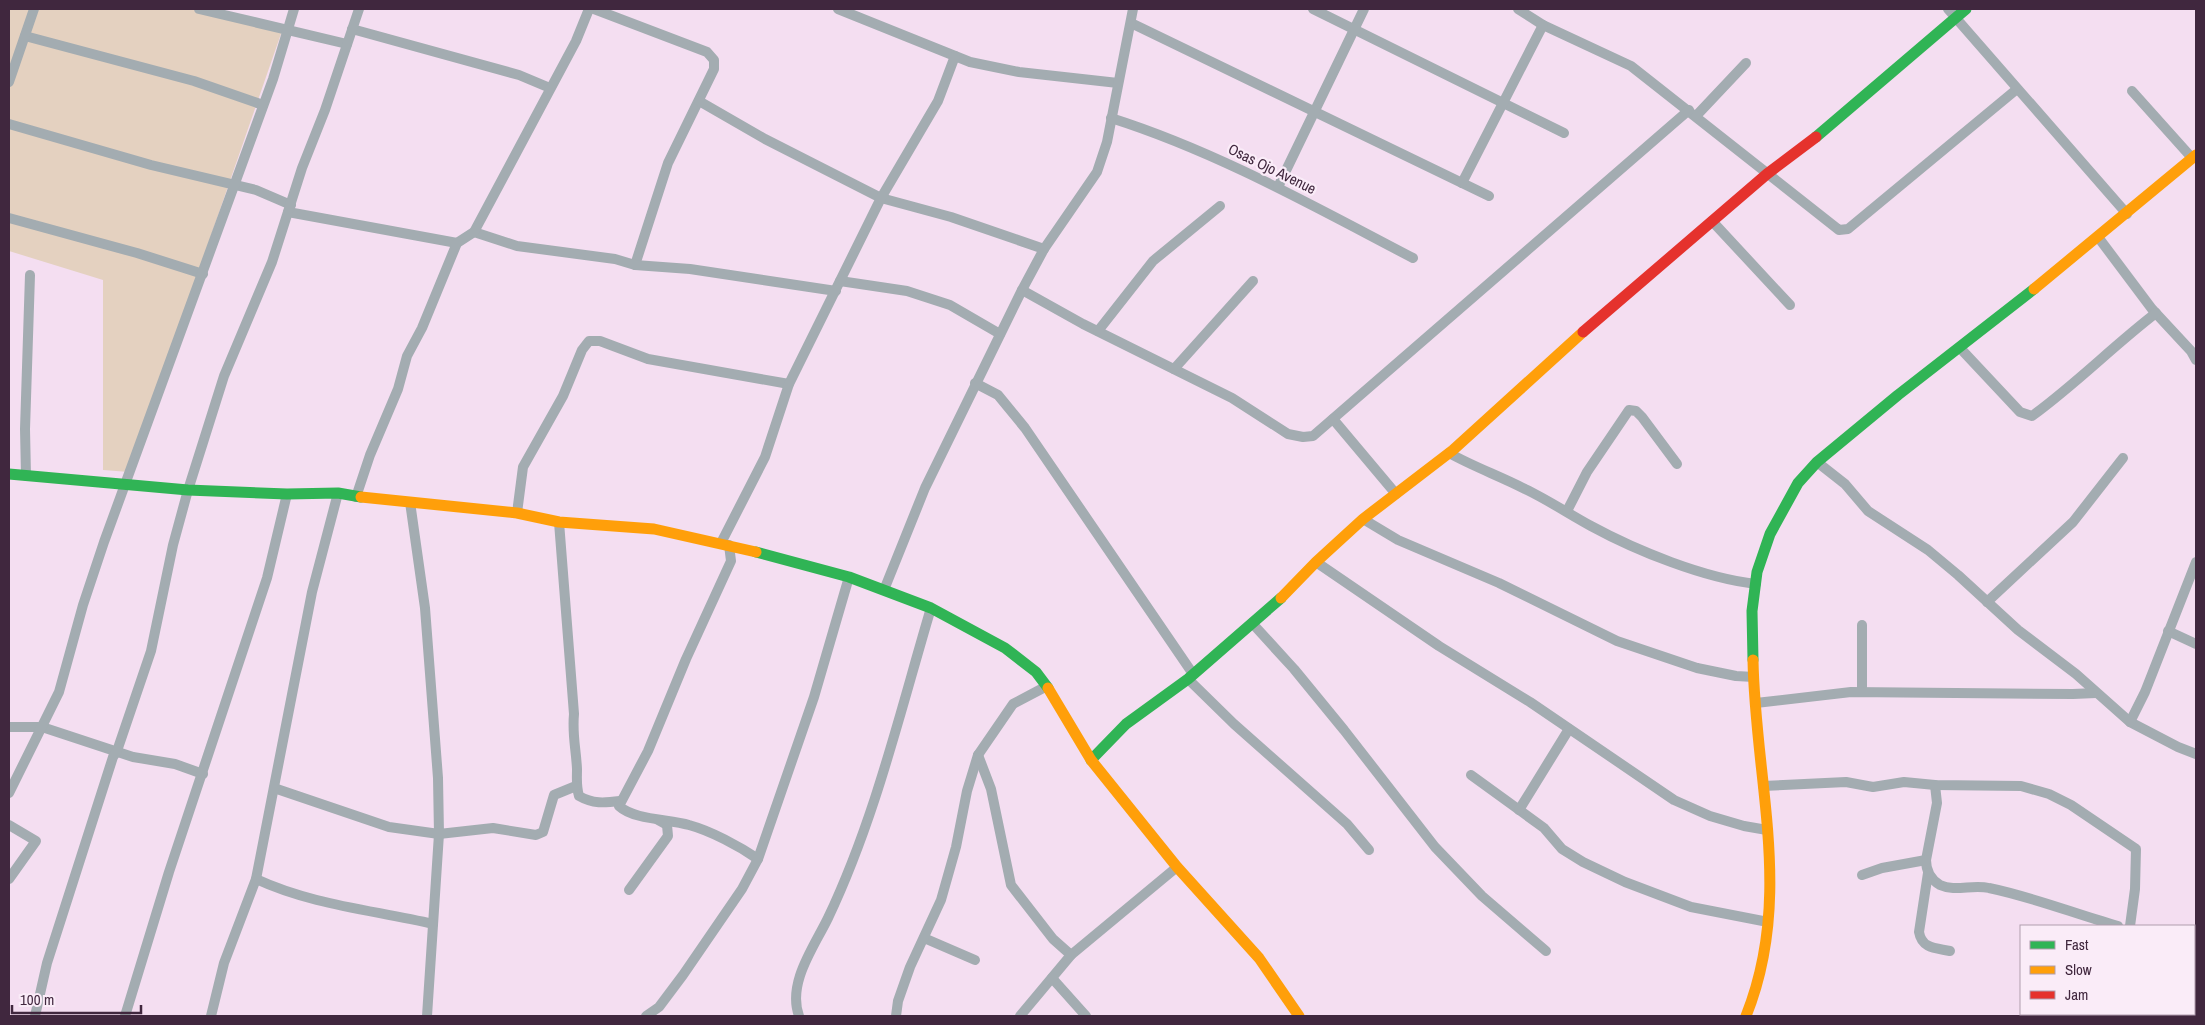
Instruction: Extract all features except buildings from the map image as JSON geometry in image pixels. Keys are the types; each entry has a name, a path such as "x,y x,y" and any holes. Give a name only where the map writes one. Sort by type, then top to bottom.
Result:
{"street":[{"path":"9,82 34,9"},
{"path":"199,9 347,44"},
{"path":"9,793 59,692 83,605 263,105 294,9"},
{"path":"35,1016 47,963 112,757 117,751 152,651 172,545 224,376 272,262 359,9"},
{"path":"356,497 370,455 398,389 407,356 422,328 457,243 474,232 576,41 589,9"},
{"path":"594,9 707,52 714,60 714,69 668,163 635,265"},
{"path":"838,9 970,62 1019,72 1118,84"},
{"path":"884,590 925,488 1022,290 1044,249 1098,172 1133,9"},
{"path":"1313,9 1503,101 1564,133"},
{"path":"1278,187 1364,9"},
{"path":"1518,9 1543,25 1631,66 1836,228 1846,230 2016,89"},
{"path":"1090,760 1126,724 1191,677 1281,598 1316,562 1363,519 1449,453 1619,299 1768,174 1817,136 1952,13 1966,9"},
{"path":"1952,13 2016,89 2062,138 2127,214"},
{"path":"1131,23 1489,196"},
{"path":"1462,183 1543,25"},
{"path":"352,29 519,75 550,88"},
{"path":"25,36 194,81 263,105"},
{"path":"758,860 744,849 690,825 653,818 624,810 619,806 648,751 686,659 731,560 725,544 765,457 789,384 881,198 938,101 955,56"},
{"path":"1022,290 1098,332 1232,398 1288,434 1302,437 1313,436 1692,113 1746,63"},
{"path":"1746,1016 1756,991 1768,922 1770,874 1754,677 1752,611 1757,572 1770,534 1798,483 1817,462 1890,401 1960,348 2127,214 2194,156 2132,91"},
{"path":"699,101 765,139 881,198 951,217 1044,249"},
{"name":"Osas Ojo Avenue","path":"1111,118 1150,130 1207,153 1278,187 1413,258"},
{"path":"9,124 151,165 256,190 290,208 457,243"},
{"path":"1098,332 1153,261 1220,206"},
{"path":"9,218 72,237 137,253 203,274"},
{"path":"1712,221 1790,304"},
{"path":"474,232 517,246 615,259 635,265 690,269 836,291"},
{"path":"2098,237 2122,271 2196,360"},
{"path":"26,476 24,429 30,275"},
{"path":"840,281 907,291 941,302 950,305 1000,334"},
{"path":"1174,369 1253,281"},
{"path":"1960,348 2020,412 2030,416 2073,385 2117,344 2156,313"},
{"path":"517,513 523,467 564,396 582,350 589,341 600,341 648,358 789,384"},
{"path":"975,383 998,395 1026,428 1191,677 1234,724 1347,824 1369,850"},
{"path":"1567,511 1587,472 1629,410 1636,411 1642,417 1677,464"},
{"path":"1333,419 1396,494"},
{"path":"1449,453 1466,463 1523,488 1591,526 1660,558 1725,578 1756,584"},
{"path":"1987,602 2073,522 2123,458"},
{"path":"2110,473 2123,458"},
{"path":"2098,490 2123,458"},
{"path":"1817,462 1845,484 1868,511 1928,550 2018,630 2076,674 2130,722 2178,747 2196,754"},
{"path":"9,474 188,490 287,494 338,493 356,497 517,513 559,522 654,529 725,544 849,577 931,608 1005,648 1036,672 1047,686 1090,760 1177,867 1259,958 1299,1016"},
{"path":"211,1016 224,964 256,879 312,592 338,493"},
{"path":"125,1016 169,872 267,578 287,494"},
{"path":"410,502 427,635 438,778 438,834 427,1016"},
{"path":"1363,519 1398,540 1499,583 1617,641 1697,668 1736,676 1754,677"},
{"path":"559,522 574,714 572,734 577,771 576,786 579,796 588,801 600,803 620,802"},
{"path":"1316,562 1439,646 1530,702 1674,800 1710,816 1744,826 1767,830"},
{"path":"2130,722 2146,692 2196,562"},
{"path":"646,1016 659,1007 683,975 742,889 758,860 814,698 849,577"},
{"path":"799,1016 795,1004 798,982 850,871 886,762 931,608"},
{"path":"1252,623 1303,680 1435,846 1458,872 1482,896 1546,951"},
{"path":"1862,625 1862,692"},
{"path":"2168,632 2196,644"},
{"path":"896,1016 898,1001 910,967 941,900 956,847 967,791 978,755 1013,704 1047,686"},
{"path":"1756,703 1828,694 1862,692 2096,693"},
{"path":"9,727 42,727 145,760 175,764 203,774"},
{"path":"1519,810 1569,729"},
{"path":"978,755 990,790 1011,885 1053,939 1071,956"},
{"path":"1471,775 1544,828 1570,855 1625,882 1691,907 1768,922"},
{"path":"1764,786 1846,782 1873,787 1904,782 1935,785 1995,784 2021,786 2039,790 2071,805 2114,836 2132,845 2137,852 2130,925"},
{"path":"1935,785 1937,803 1926,860 1928,873 1919,932 1920,940 1928,947 1950,951"},
{"path":"274,788 389,827 438,834 493,828 540,835 543,832 554,795 576,786"},
{"path":"629,890 668,836 667,825 653,818"},
{"path":"9,825 36,841 9,879"},
{"path":"1862,875 1882,868 1926,860"},
{"path":"1020,1016 1071,956 1177,867"},
{"path":"1928,873 1934,881 1948,888 1987,887 2115,925"},
{"path":"256,879 282,891 323,903 433,924"},
{"path":"924,938 975,960"},
{"path":"1052,978 1086,1016"}],"shaded area":[{"path":"9,9 198,9 283,28 129,472 103,470 103,280 9,251"}],"traffic: fast":[{"path":"1816,137 1966,9"},
{"path":"1753,660 1752,611 1757,572 1770,534 1798,483 1817,462 1898,395 2034,289"},
{"path":"9,474 188,490 287,494 338,493 361,497"},
{"path":"756,552 849,577 931,608 1005,648 1036,672 1048,688"},
{"path":"1091,760 1126,724 1188,679 1281,598"}],"traffic: slow":[{"path":"2034,289 2196,155"},
{"path":"1281,598 1316,562 1363,519 1453,450 1583,332"},
{"path":"361,497 517,513 559,522 654,529 756,552"},
{"path":"1746,1016 1760,971 1768,927 1770,883 1753,660"},
{"path":"1048,688 1091,760 1177,867 1259,958 1299,1016"}],"traffic: jam":[{"path":"1583,332 1767,174 1816,137"}]}
